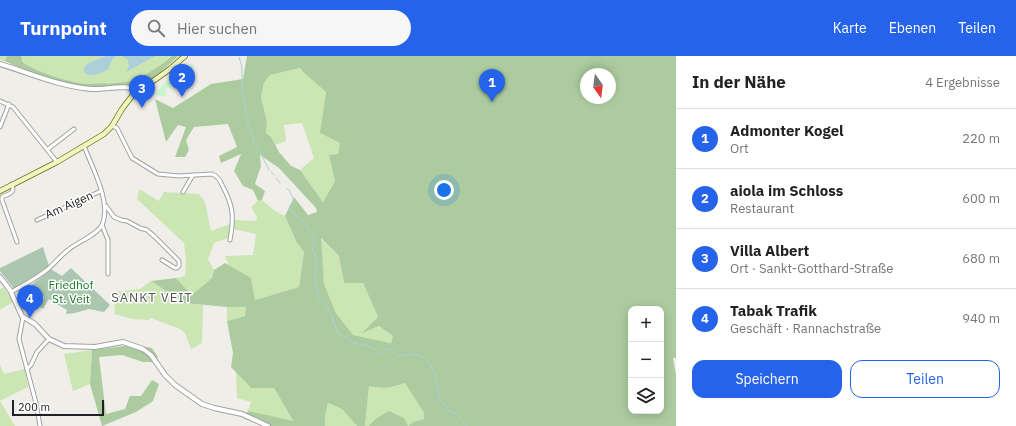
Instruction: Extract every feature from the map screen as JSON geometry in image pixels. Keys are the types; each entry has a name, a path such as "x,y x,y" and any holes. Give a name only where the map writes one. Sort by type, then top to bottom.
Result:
{"main road":[{"path":"0,191 57,162 104,134 112,126 122,109 137,91 165,73 185,56"}],"street":[{"path":"0,64 70,86 99,90 128,87 137,91"},
{"path":"0,101 13,107 57,162"},
{"path":"0,127 9,104"},
{"path":"112,126 117,128 132,158 158,174 164,176 215,175 230,200 233,212 230,240"},
{"path":"48,149 74,129"},
{"path":"84,146 106,206 114,217 147,230 179,262 179,266 175,268 162,260"},
{"path":"183,192 193,175"},
{"path":"12,184 14,190 2,197 2,200 17,242"},
{"name":"Am Aigen","path":"37,220 101,191"},
{"path":"11,292 42,273 72,246 88,239 102,225 106,206"},
{"path":"102,225 108,240 108,274"},
{"path":"0,277 11,292 22,316 19,339 40,426"},
{"path":"22,316 35,324 49,339 64,346 95,347 117,342 130,343 143,348 151,355 175,385 202,404 210,408 242,414 268,426"},
{"path":"27,370 32,365 37,352 49,339"}],"green space":[{"path":"0,56 181,56 144,84 89,88 0,60"},
{"path":"7,56 21,56 22,62 29,66 62,79 87,84 107,84 136,81 172,56 177,56 159,73 142,84 94,88 68,84 36,74 5,61"},
{"path":"247,56 676,56 676,358 673,358 676,374 676,426 408,426 413,422 424,419 424,413 405,383 387,388 369,386 365,426 357,426 342,409 328,403 325,416 325,426 263,426 243,418 248,411 293,421 274,388 251,388 231,367 233,353 227,321 245,316 246,307 227,307 184,303 151,281 176,278 192,295 212,278 214,270 225,263 251,278 255,300 299,287 304,252 297,243 285,216 294,197 308,215 317,212 316,208 279,168 260,155 261,166 255,184 265,191 262,200 258,201 253,190 243,186 234,171 241,154 221,163 219,156 237,147 228,124 194,127 186,140 189,150 185,157 175,157 186,127 178,125 166,142 155,99 173,108 211,84 243,79","holes":["300,68 326,92 320,133 340,143 338,154 329,155 335,181 323,202 300,170 291,166 279,152 271,137 266,133 267,122 261,97 264,83 270,75","321,238 339,256 344,283 363,283 378,317 362,333 379,326 393,336 391,343 353,335 336,313 324,284"]},
{"path":"191,64 194,66 188,77 178,85 165,89 167,94 164,96 157,96 156,94 161,86 168,80 175,79"},
{"path":"300,68 326,92 321,133 340,143 338,154 329,155 335,181 323,202 300,170 314,158 302,123 284,125 286,141 275,145 271,137 266,133 267,122 261,97 264,83 270,75"},
{"path":"139,189 159,201 164,192 199,194 205,202 211,231 230,224 230,234 228,238 214,243 208,259 214,270 212,278 192,295 176,278 185,276 186,261 184,243 137,199"},
{"path":"262,200 275,211 285,216 297,243 304,252 299,287 255,300 251,278 229,266 225,256 253,255 256,234 233,229 234,220 256,221 257,217 251,207 258,201"},
{"path":"320,238 339,256 344,283 363,283 378,317 363,332 379,326 393,336 391,343 353,335 336,313 324,284"},
{"name":"Friedhof St. Veit","path":"43,247 49,266 14,289 0,271 0,268"},
{"name":"Friedhof St. Veit","path":"71,268 110,305 104,312 89,309 66,314 67,310 49,299 43,309 40,307 44,297 39,291 23,292 51,269 62,276"},
{"path":"151,281 184,303 203,305 202,343 191,349 185,333 180,329 151,318 148,320 132,319 115,314 113,292 140,289"},
{"path":"4,287 13,302 0,310 0,289"},
{"path":"227,307 246,307 245,316 227,321"},
{"path":"133,345 152,348 158,357 154,362 143,362 122,355 99,357 106,414 125,409 130,396 141,396 152,380 159,384 153,401 136,412 102,426 90,384 92,350"},
{"path":"92,350 90,384 73,391 64,354"},
{"path":"0,365 4,374 25,369 28,387 0,401"},
{"path":"236,372 251,388 274,388 293,422 248,411 251,402 237,398"},
{"path":"405,383 424,413 424,419 413,422 408,426 389,411 378,417 369,426 365,426 369,386 387,388"},
{"path":"0,401 15,426 0,426"},
{"path":"328,403 342,409 357,426 325,426 325,416"},
{"path":"389,411 404,418 408,426 369,426 378,417"}],"water":[{"path":"106,56 117,56 112,60 108,69 96,75 89,75 84,72 84,69 88,64"},
{"path":"122,56 155,56 126,72 129,66 128,60"}],"waterway":[{"path":"239,57 242,67 242,91 248,125 254,144 258,148 269,170"},
{"path":"271,172 274,175"},
{"path":"276,178 280,183"},
{"path":"287,189 289,190 294,201 289,207 294,214 302,220 309,230"},
{"path":"310,232 315,242 312,250 317,259 315,282 319,298 328,307 338,334 348,338 353,343 373,347 378,353 381,354 387,349 392,349 397,356 417,354 424,358 429,363 435,374 439,400 448,410 458,416 467,426"}],"place":[{"name":"aiola im Schloss","path":"182,97"},
{"name":"Admonter Kogel","path":"492,102"},
{"name":"Villa Albert","path":"142,108"},
{"name":"Tabak Trafik","path":"30,318"}],"district":[{"name":"SANKT VEIT","path":"152,297"}]}
